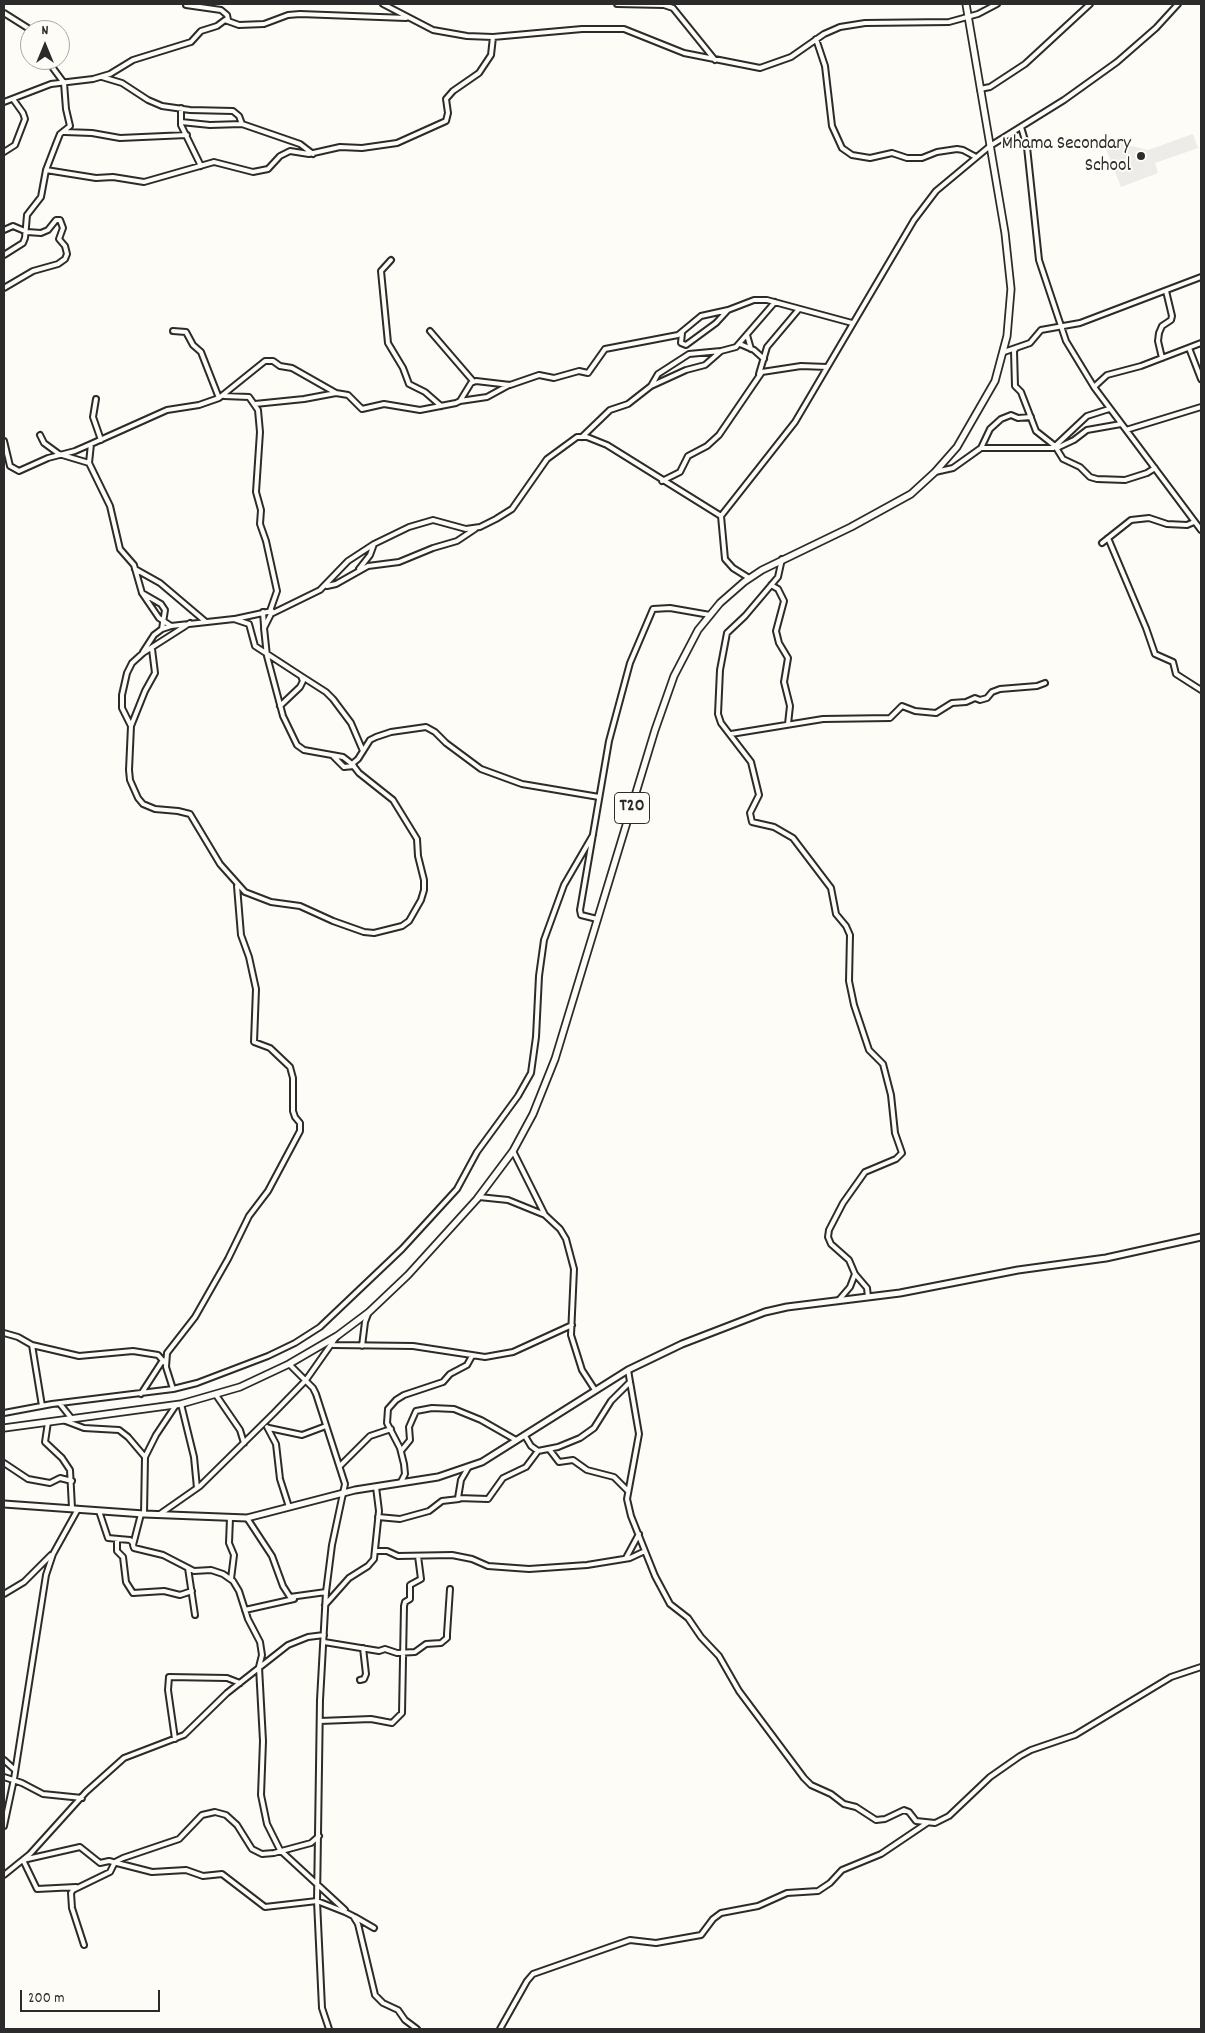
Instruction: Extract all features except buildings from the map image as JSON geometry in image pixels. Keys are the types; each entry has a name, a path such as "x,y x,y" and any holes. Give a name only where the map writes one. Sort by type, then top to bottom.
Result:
{"main road":[{"name":"T20","path":"4,1428 178,1404 216,1395 262,1378 289,1364 337,1336 369,1312 415,1268 479,1196 512,1151 532,1114 555,1058 655,730 671,685 691,643 720,603 749,578 782,559 879,512 911,494 935,472 957,447 995,381 1004,352 1009,322 1011,289 1005,233 966,4"}],"street":[{"path":"383,4 433,30 467,36 493,37 582,30 624,29 684,53 754,68 764,67 791,57 831,30 852,24 949,22 969,17 997,4"},
{"path":"617,4 672,6 715,60"},
{"path":"980,88 990,87 1025,64 1090,4"},
{"path":"749,578 733,568 724,559 721,516 795,422 852,323 927,201 948,180 990,146 1064,100 1124,56 1156,28 1178,4"},
{"path":"186,5 222,10 227,15 228,20"},
{"path":"4,13 20,23"},
{"path":"4,102 51,84 102,77 133,60 191,42 200,31 228,20 239,25 264,24 288,15 300,14 407,18"},
{"path":"46,170 144,182 162,178 187,168 214,162 252,172 268,169 287,152 313,154 336,147 362,148 393,144 442,124 448,118 446,99 453,91 479,73 491,55 493,37"},
{"path":"816,39 825,66 832,126 842,148 852,155 870,158 892,153 904,158 922,158 936,152 954,149 963,150 976,157"},
{"path":"54,70 64,83 66,109 70,125 78,132"},
{"path":"102,77 122,83 154,103 181,108 233,111 239,116 242,124"},
{"path":"4,152 16,145 25,119 13,99"},
{"path":"181,108 181,122 201,166"},
{"path":"181,122 210,126 242,124 300,144 307,147 313,154"},
{"path":"4,255 23,242 27,232 27,215 41,197 46,170 59,136 68,130 70,125"},
{"path":"1021,127 1027,148 1039,260 1071,352 1109,409 1201,530"},
{"path":"63,132 78,132 120,138 187,135"},
{"path":"4,230 13,226 27,232 45,232 56,220 60,220 63,230 59,239 65,246 66,256 58,264 33,271 4,288"},
{"path":"391,260 381,272 388,343 400,363 409,384 425,392 441,406"},
{"path":"1004,352 1030,343 1041,330 1080,323 1166,291 1182,282 1201,277"},
{"path":"1162,358 1158,341 1159,332 1162,326 1171,320 1172,316 1166,291"},
{"path":"4,441 8,461 16,471 24,470 48,458 101,440 167,410 199,405 224,396 262,363 268,361 298,371 336,392 348,395 364,410 384,404 420,410 487,397 510,385 540,375 554,378 579,371 588,373 605,349 682,333 701,316 728,310 754,300 776,302 852,323"},
{"path":"651,386 658,374 689,354 721,351 740,344 776,302"},
{"path":"662,480 680,472 688,456 707,446 719,434 758,376 770,342 799,309"},
{"path":"682,333 681,343 686,345 702,331 716,323 728,310"},
{"path":"173,331 186,332 193,345 201,352 219,398"},
{"path":"430,332 473,381"},
{"path":"747,335 751,349"},
{"path":"1094,388 1107,375 1162,358 1201,343"},
{"path":"740,344 751,349 764,359"},
{"path":"1016,348 1014,351 1014,383 1038,434 1056,447 1066,461 1080,466 1090,477 1097,479 1125,480 1155,468"},
{"path":"1190,348 1201,379"},
{"path":"582,437 610,410 628,404 651,386 686,370 705,365 721,351"},
{"path":"758,376 764,372 802,366 827,367"},
{"path":"473,381 484,380 510,385"},
{"path":"460,401 473,381"},
{"path":"255,404 304,400 336,392"},
{"path":"224,396 246,396 255,404 260,418 256,492 261,510 260,524 266,541 277,591 270,612"},
{"path":"96,399 93,417 101,440"},
{"path":"1126,430 1201,407"},
{"path":"1056,447 1074,426 1087,416 1109,409"},
{"path":"935,472 952,468 981,448 990,429 1001,419 1011,415 1018,418 1031,417"},
{"path":"981,448 1040,449 1056,447 1074,440 1087,430 1121,424"},
{"path":"40,436 44,443 62,454 89,463"},
{"path":"142,654 150,640 162,629 190,623 234,619 277,610 295,603 326,586 336,584 359,570 399,562 433,548 457,541 476,528 512,509 547,459 571,439 588,436 607,445 721,516"},
{"path":"91,444 89,463 110,506 120,549 135,568 160,583 206,622"},
{"path":"1102,543 1124,524 1138,518 1149,518 1167,524 1187,525 1194,522"},
{"path":"326,586 348,561 374,544 425,521 437,520 458,529 476,528"},
{"path":"1108,538 1155,654 1173,662 1176,674 1201,690"},
{"path":"359,570 370,554 374,544"},
{"path":"782,559 780,574 745,616 728,630 724,638 718,714 721,723 750,760 753,769 758,795 750,813 752,822 774,827 793,838 833,892 836,914 850,936 849,981 854,1005 869,1050 883,1064 891,1095 895,1133 902,1153 896,1159 865,1172 838,1212 829,1230 828,1237 832,1244 848,1260 855,1274 867,1288 868,1298"},
{"path":"135,568 142,593 164,623 171,626"},
{"path":"771,585 778,589 784,600 776,631 779,643 788,658 784,682 790,706 788,724"},
{"path":"142,593 161,604 165,610 162,629"},
{"path":"598,919 581,915 580,910 611,728 622,686 642,632 653,609 670,608 710,615"},
{"path":"264,628 268,619 277,610"},
{"path":"152,649 155,673 147,686 131,726 128,770 138,798 149,807 190,814 211,852 237,886 257,897 286,905 300,906 364,932 374,933 396,928 409,921 424,890 417,838 393,800 359,773 353,765 343,758 300,749 280,706 267,656 263,612"},
{"path":"234,619 249,624 255,646 267,656 326,692 333,699 351,723 363,751"},
{"path":"131,726 122,708 122,695 127,673 132,663 142,654 190,623"},
{"path":"280,706 300,687 303,682 301,676"},
{"path":"731,734 823,719 890,718 902,706 915,711 936,713 952,703 966,702 975,698 983,700 1000,689 1037,686 1045,682"},
{"path":"332,755 344,767 353,765 370,740 381,735 426,727 482,769 522,784 599,797"},
{"path":"4,1413 42,1406 173,1389 197,1383 268,1356 295,1343 320,1327 402,1249 457,1189 477,1152 518,1096 531,1073 544,940 561,892 593,835"},
{"path":"141,1394 164,1361 171,1346 191,1323 228,1259 249,1216 268,1191 300,1131 300,1123 293,1111 293,1078 290,1067 270,1048 254,1042 256,990 249,957 240,934 237,886"},
{"path":"512,1151 545,1215 560,1229 571,1254 574,1269 571,1335 577,1358 586,1379 595,1390"},
{"path":"479,1196 508,1200 545,1215"},
{"path":"4,1504 143,1514 247,1518 343,1493 438,1477 468,1468 525,1436 628,1370 682,1344 765,1312 868,1298 1018,1270 1106,1258 1201,1237"},
{"path":"838,1301 850,1286 855,1274"},
{"path":"362,1346 364,1322 369,1312"},
{"path":"333,1345 413,1346 485,1357 513,1352 572,1325"},
{"path":"4,1332 32,1345 79,1356 134,1351 158,1355 164,1361 173,1389"},
{"path":"160,1514 197,1488 264,1423 306,1380 333,1345 337,1336"},
{"path":"32,1345 42,1406"},
{"path":"401,1482 405,1470 401,1452 387,1422 387,1413 396,1400 442,1382 450,1374 467,1365 472,1356"},
{"path":"289,1364 306,1380 316,1394 345,1484 332,1545 326,1592 320,1721 317,1901 322,2000 329,2029"},
{"path":"628,1370 639,1434 627,1490 628,1506 645,1551 670,1604 688,1618 701,1637 719,1656 739,1691 794,1766 811,1785 831,1794 844,1804 856,1807 876,1820 885,1819 904,1810 909,1812 916,1821 935,1823 949,1816 990,1777 1026,1753 1074,1735 1171,1678 1201,1667"},
{"path":"378,1517 400,1519 429,1511 442,1501 489,1498 503,1478 526,1468 538,1451 568,1443 589,1432 611,1401 630,1382"},
{"path":"216,1395 235,1422 244,1443"},
{"path":"60,1404 72,1419"},
{"path":"133,1543 143,1514 145,1457 156,1435 178,1404"},
{"path":"178,1404 194,1457 197,1488"},
{"path":"401,1452 410,1440 409,1427 416,1412 432,1408 454,1409 481,1420 516,1440"},
{"path":"63,1420 84,1428 119,1430 128,1437 145,1457"},
{"path":"4,1826 14,1779 42,1594 53,1554 75,1508 68,1466 45,1442 48,1422"},
{"path":"264,1423 276,1444 280,1478 289,1508"},
{"path":"267,1427 302,1435 326,1426"},
{"path":"340,1466 370,1436 391,1429"},
{"path":"525,1436 531,1446 538,1451"},
{"path":"549,1449 559,1462 573,1460 587,1470 614,1476 627,1490"},
{"path":"4,1463 28,1479 50,1483 60,1478 72,1481"},
{"path":"459,1499 458,1494 461,1480 468,1468"},
{"path":"325,1605 349,1578 373,1560 379,1500 376,1487"},
{"path":"99,1511 108,1538 130,1540 136,1550 163,1555 174,1563 194,1571 215,1571 231,1579 239,1591 245,1610 260,1642 262,1655 260,1667 263,1729 262,1806 272,1837 280,1850 317,1884 335,1904 374,1928"},
{"path":"230,1518 229,1543 234,1555 231,1579"},
{"path":"247,1518 272,1556 282,1586 290,1597 295,1598"},
{"path":"626,1558 639,1534"},
{"path":"117,1539 117,1551 123,1557 126,1582 133,1592 164,1591 180,1595 192,1591"},
{"path":"375,1551 387,1551 398,1556 452,1556 472,1559 488,1566 529,1569 565,1567 626,1558 645,1551"},
{"path":"4,1594 24,1582 53,1554"},
{"path":"320,1721 370,1719 392,1723 396,1721 403,1710 404,1603 410,1599 410,1585 421,1579 418,1556"},
{"path":"188,1568 195,1615"},
{"path":"324,1642 405,1653 415,1652 422,1646 441,1643 447,1638 450,1589"},
{"path":"245,1610 326,1592"},
{"path":"4,1876 53,1831 82,1798 124,1758 184,1735 240,1683 294,1641 308,1636 324,1635"},
{"path":"360,1680 366,1674 363,1648"},
{"path":"175,1739 168,1690 169,1677 227,1678 240,1683"},
{"path":"4,1760 15,1770"},
{"path":"4,1777 14,1779 43,1794 82,1798"},
{"path":"23,1860 37,1889 76,1887 110,1872 115,1862 130,1855 179,1839 202,1815 215,1812 222,1812 232,1819 256,1852 274,1853 310,1843 319,1836"},
{"path":"500,2029 526,1981 534,1974 630,1940 656,1944 701,1935 713,1919 721,1913 758,1906 787,1893 818,1891 825,1887 842,1870 881,1854 927,1823"},
{"path":"23,1860 80,1847 100,1863 115,1862 152,1872 186,1870 203,1876 222,1874 265,1907 317,1901 353,1916 360,1931 376,1995 382,2003 398,2010 405,2020 417,2029"},
{"path":"76,1887 71,1893 72,1908 84,1946"}],"shaded area":[{"name":"Mhama Secondary School","path":"1193,134 1198,148 1155,163 1158,173 1121,187 1104,144 1112,141 1148,150"}],"place":[{"name":"Mhama Secondary School","path":"1141,156"}]}
